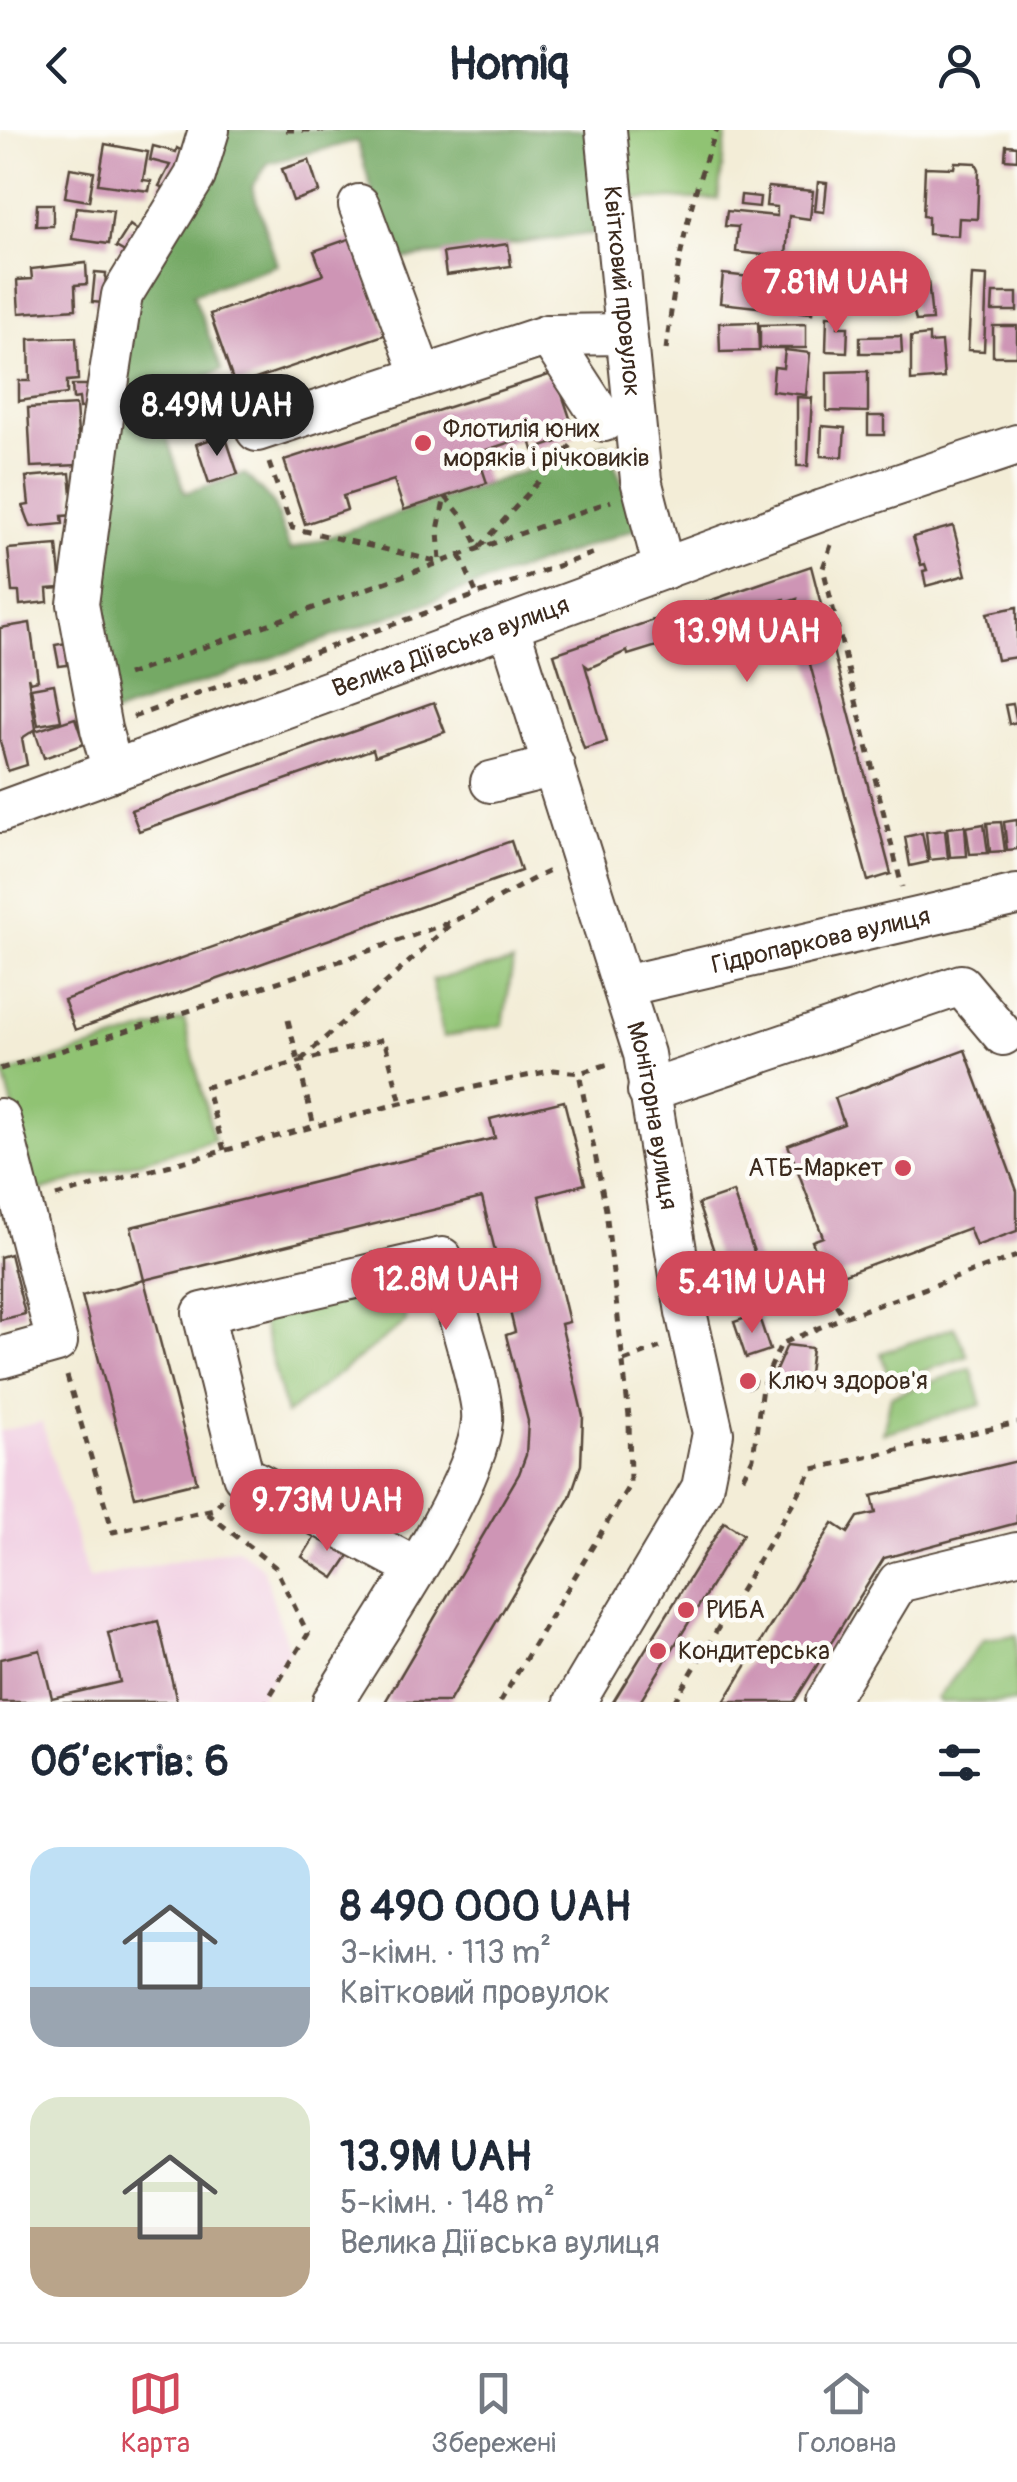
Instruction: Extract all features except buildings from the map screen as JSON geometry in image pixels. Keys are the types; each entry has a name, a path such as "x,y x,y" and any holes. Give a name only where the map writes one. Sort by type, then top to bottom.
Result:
{"street":[{"path":"114,770 101,729 78,604 103,418 122,294 196,176 208,130"},
{"name":"Квітковий провулок","path":"606,130 644,490 664,569"},
{"path":"359,204 422,376"},
{"path":"257,431 548,335 626,334"},
{"path":"548,335 604,421"},
{"name":"Велика Діївська вулиця","path":"0,812 664,569 1017,445"},
{"name":"Моніторна вулиця","path":"509,627 571,783 583,858 624,986 646,1073 686,1312 710,1405 711,1462 702,1488 575,1702"},
{"path":"491,782 571,783"},
{"name":"Гідропаркова вулиця","path":"624,986 1017,895"},
{"path":"646,1073 961,985 1002,1035"},
{"path":"0,1119 57,1342 0,1358"},
{"path":"333,1702 414,1567 475,1463 483,1416 442,1258 203,1313 244,1475 414,1567"},
{"path":"826,1702 898,1582 1017,1553"}],"path":[{"path":"286,130 382,130"},
{"path":"664,364 674,290 704,160 717,130"},
{"path":"479,548 575,441 604,421"},
{"path":"257,431 292,528 440,562"},
{"path":"126,675 644,490"},
{"path":"440,562 438,530 445,496 465,520 479,548"},
{"path":"836,532 822,568 911,920"},
{"path":"460,555 477,594"},
{"path":"0,1069 188,1013 455,920 515,885 583,858"},
{"path":"299,1062 455,920"},
{"path":"288,1020 314,1126"},
{"path":"224,1150 206,1087 299,1062 384,1040 401,1103"},
{"path":"22,1205 401,1103 554,1070 646,1073"},
{"path":"500,1702 630,1484 629,1418 606,1210 579,1073"},
{"path":"811,1263 844,1317 1017,1256"},
{"path":"796,1268 818,1259"},
{"path":"57,1342 113,1532 214,1509 244,1475"},
{"path":"674,1702 812,1469 1017,1423"},
{"path":"206,1512 275,1567 308,1634 266,1702"}],"shaded area":[{"path":"42,1422 88,1579 237,1548 263,1568 289,1651 257,1702 0,1702 0,1431"}],"green space":[{"path":"220,130 594,130 605,232 393,260 357,141 268,163 252,187 277,265 193,294 222,370 155,400 185,493 245,474 273,503 290,550 606,444 641,527 112,715 92,600 134,297"},
{"path":"615,130 727,130 718,199 617,199"},
{"path":"513,962 503,1025 443,1037 432,980"},
{"path":"184,1019 214,1140 36,1192 4,1074"},
{"path":"398,1283 406,1322 286,1414 262,1321"},
{"path":"954,1327 968,1356 890,1383 881,1353"},
{"path":"971,1368 982,1405 883,1433 891,1396"},
{"path":"1017,1635 1017,1702 937,1699 984,1639"}],"place":[{"name":"Флотилія юних моряків і річковиків","path":"423,443"},
{"name":"АТБ-Маркет","path":"903,1168"},
{"name":"Ключ здоров'я","path":"748,1381"},
{"name":"РИБА","path":"686,1610"},
{"name":"Кондитерська","path":"658,1651"}]}
